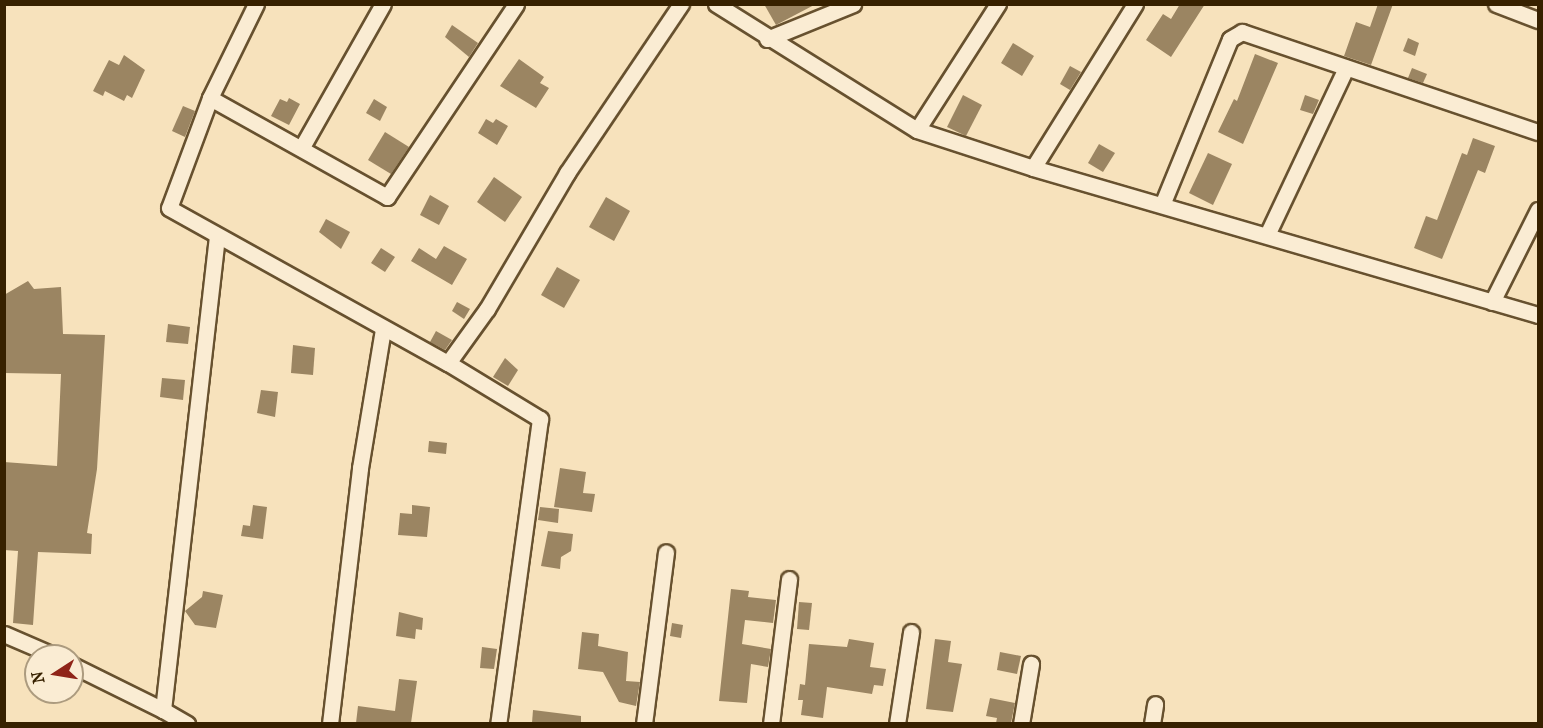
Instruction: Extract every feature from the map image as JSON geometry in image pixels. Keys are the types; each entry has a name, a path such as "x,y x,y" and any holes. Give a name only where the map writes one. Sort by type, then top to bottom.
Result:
{"street":[{"path":"256,4 210,98 169,208 383,329 448,363 540,419 498,723"},
{"path":"302,147 383,4"},
{"path":"210,98 302,147 387,197 516,4"},
{"path":"448,363 487,309 567,173 681,4"},
{"path":"716,4 767,39 917,130 1033,168 1539,315"},
{"path":"767,39 853,4"},
{"path":"917,130 998,4"},
{"path":"1033,168 1136,4"},
{"path":"1496,4 1539,20"},
{"path":"1161,206 1234,34 1251,34 1539,132"},
{"path":"1267,235 1346,68"},
{"path":"1492,302 1539,210"},
{"path":"163,710 217,236"},
{"path":"330,723 360,468 383,329"},
{"path":"644,723 666,552"},
{"path":"771,723 789,579"},
{"path":"897,723 911,632"},
{"path":"4,634 27,644"},
{"path":"1021,723 1031,664"},
{"path":"84,670 187,723"},
{"path":"1152,723 1155,704"}],"building":[{"path":"764,4 816,4 776,25"},
{"path":"1180,4 1205,4 1171,57 1146,40 1163,14 1171,19"},
{"path":"1378,4 1393,4 1371,65 1344,56 1356,22 1370,27"},
{"path":"452,25 478,43 469,57 445,37"},
{"path":"1408,38 1419,43 1415,56 1403,51"},
{"path":"1013,43 1034,56 1022,76 1001,63"},
{"path":"1255,54 1278,63 1243,144 1218,132 1234,99 1237,101"},
{"path":"124,55 145,70 132,98 127,95 124,101 105,91 103,96 93,91 109,60 119,65"},
{"path":"519,59 544,77 540,83 549,88 536,108 500,86"},
{"path":"1070,66 1081,72 1070,90 1060,84"},
{"path":"1412,68 1427,74 1423,83 1408,78"},
{"path":"963,95 982,105 966,136 947,127"},
{"path":"1305,95 1319,100 1313,114 1300,110"},
{"path":"289,98 300,104 289,125 271,116 280,99 287,102"},
{"path":"374,99 387,107 380,121 366,113"},
{"path":"183,106 195,111 185,137 172,131"},
{"path":"486,119 493,123 496,119 508,126 497,145 478,133"},
{"path":"385,132 409,147 391,174 368,160"},
{"path":"1473,138 1495,146 1485,173 1478,170 1442,259 1414,248 1426,216 1437,220 1462,153 1467,155"},
{"path":"1099,144 1115,153 1103,172 1088,163"},
{"path":"1208,153 1232,164 1213,205 1189,193"},
{"path":"494,177 522,197 505,222 477,202"},
{"path":"430,195 449,206 439,225 420,215"},
{"path":"606,197 630,211 614,241 589,227"},
{"path":"326,219 350,232 341,249 319,232"},
{"path":"444,246 467,259 452,285 411,261 419,248 436,259"},
{"path":"381,248 395,257 385,272 371,263"},
{"path":"557,267 580,280 564,308 541,295"},
{"path":"28,281 34,289 61,287 63,334 105,335 97,469 87,533 92,534 91,554 38,552 33,625 13,623 18,551 4,550 4,462 57,466 61,374 4,373 4,295"},
{"path":"457,302 470,309 464,319 452,311"},
{"path":"168,324 190,327 188,344 166,342"},
{"path":"436,331 452,340 445,350 430,342"},
{"path":"293,345 315,348 313,375 291,373"},
{"path":"505,358 518,370 508,386 493,377"},
{"path":"162,378 185,380 183,400 160,397"},
{"path":"261,390 278,392 275,417 257,413"},
{"path":"429,441 447,443 446,454 428,452"},
{"path":"560,468 586,472 583,493 595,494 592,512 554,507"},
{"path":"253,505 267,507 263,539 241,536 243,525 250,526"},
{"path":"412,505 430,507 427,537 398,535 400,513 412,514"},
{"path":"540,507 559,509 558,523 538,520"},
{"path":"548,531 573,534 571,551 561,557 560,569 541,566"},
{"path":"731,589 749,591 748,597 776,600 773,623 745,620 742,644 771,649 768,667 751,664 747,703 719,701"},
{"path":"203,591 223,595 216,628 195,625 185,611 202,597"},
{"path":"799,602 812,603 809,630 797,629"},
{"path":"399,612 423,618 422,630 416,629 415,639 396,636"},
{"path":"672,623 683,625 681,638 670,636"},
{"path":"582,632 599,634 598,646 628,652 626,681 640,682 636,706 619,702 603,672 578,669"},
{"path":"849,639 874,643 870,667 886,669 883,686 874,685 872,694 827,687 823,718 801,715 803,700 798,700 800,684 805,685 809,644 847,647"},
{"path":"935,639 951,641 948,662 962,664 953,712 926,709"},
{"path":"482,647 497,649 494,669 480,668"},
{"path":"1000,652 1021,656 1017,674 997,670"},
{"path":"399,679 417,681 411,723 356,723 358,706 395,711"},
{"path":"990,698 1015,703 1011,723 996,723 997,718 986,716"},
{"path":"533,710 581,716 581,723 532,723"}]}
